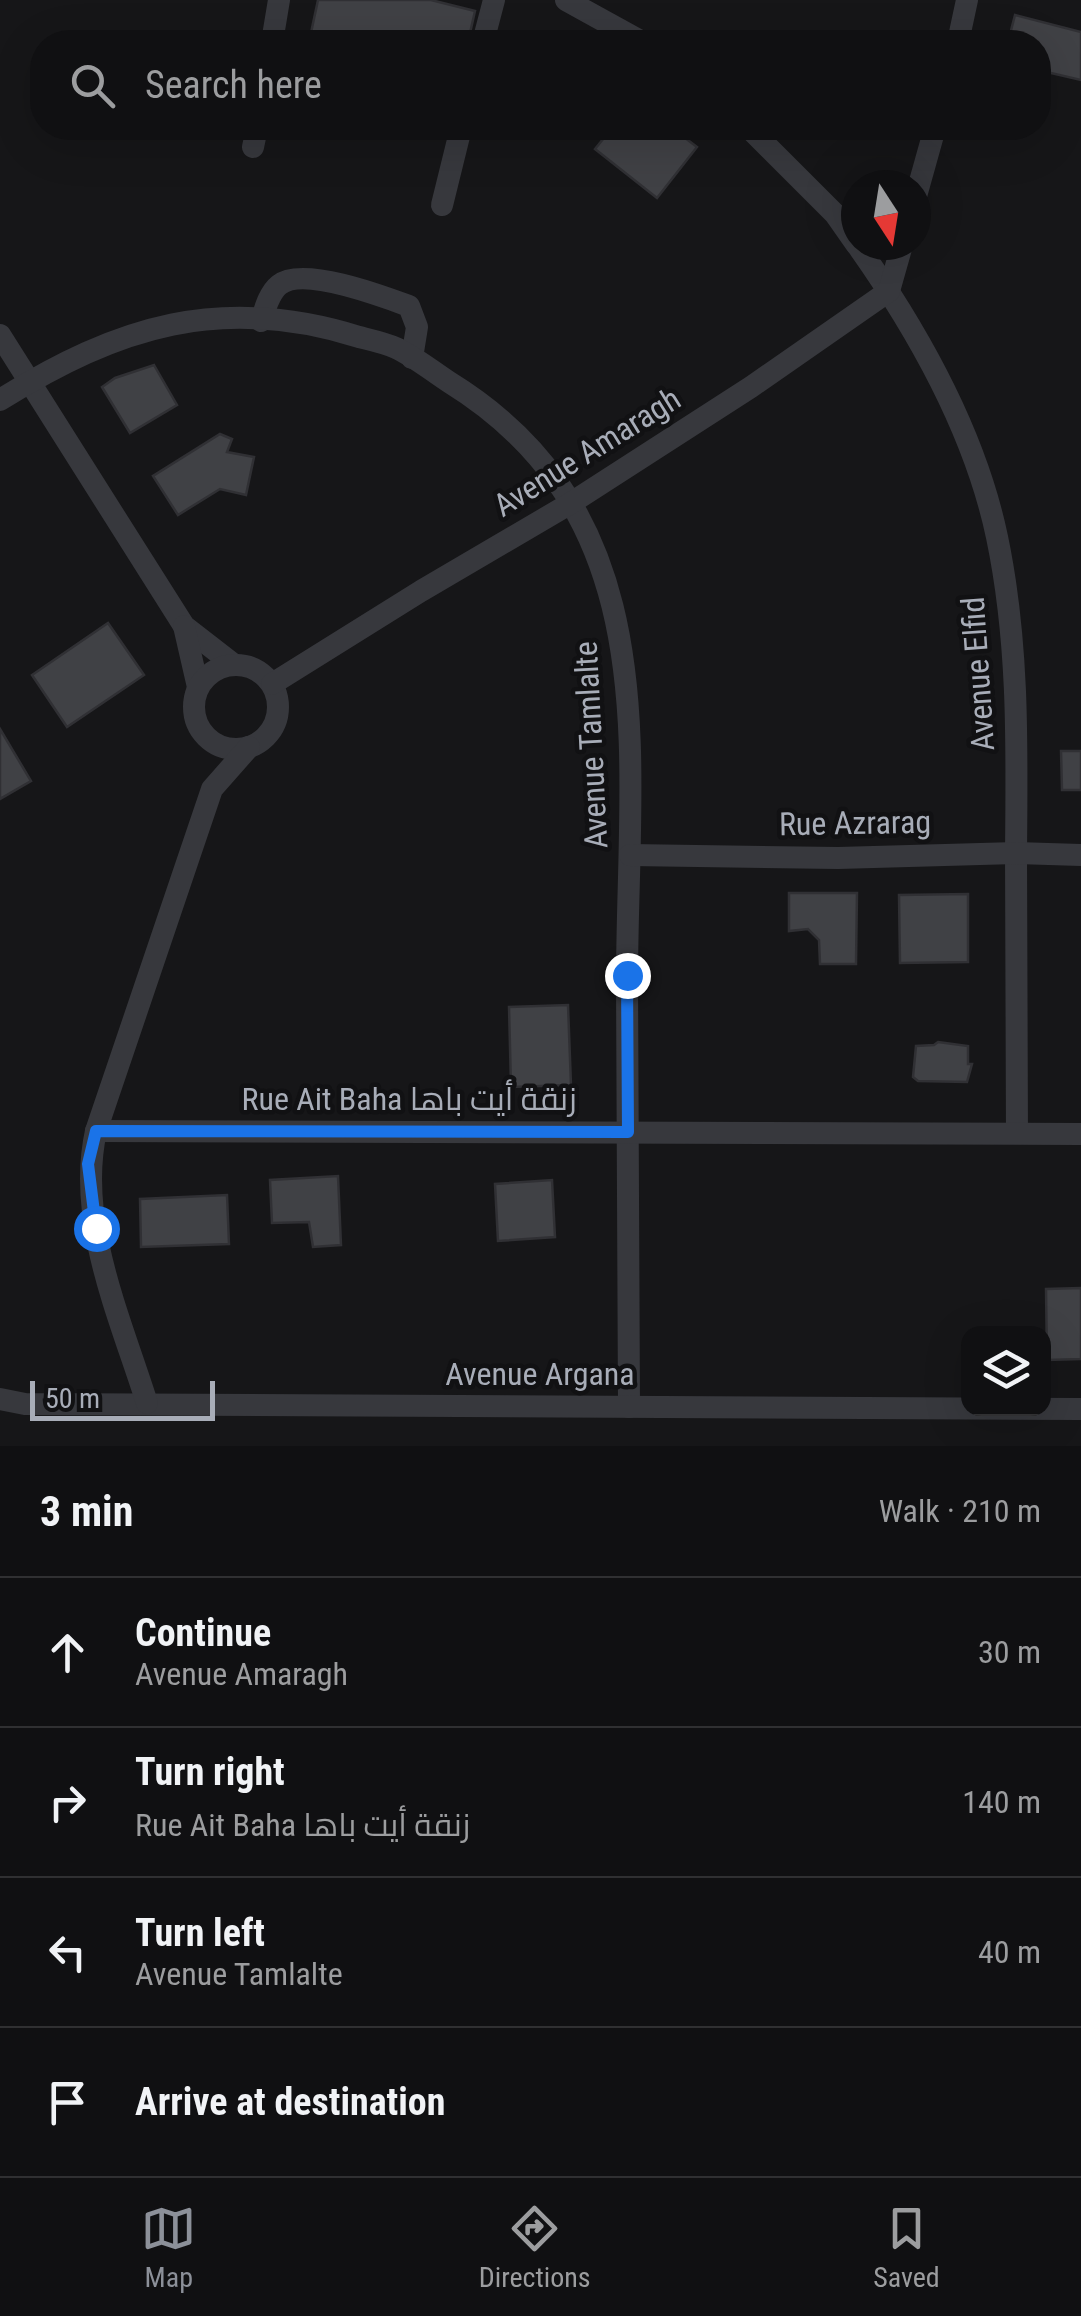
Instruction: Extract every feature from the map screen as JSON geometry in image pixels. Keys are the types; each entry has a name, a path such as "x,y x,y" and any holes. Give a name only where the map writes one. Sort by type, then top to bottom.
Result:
{"street":[{"path":"274,30 280,0"},
{"path":"486,30 494,0"},
{"path":"566,0 620,30"},
{"path":"961,30 967,0"},
{"path":"442,205 459,140"},
{"name":"Avenue Elfid","path":"760,140 841,223"},
{"path":"923,170 932,140"},
{"name":"Avenue Elfid","path":"867,260 889,290 951,406 996,534 1015,662 1017,1133"},
{"path":"889,290 898,260"},
{"path":"261,320 279,284 300,277 376,294 410,306 417,327 412,358"},
{"name":"Avenue Amaragh","path":"272,684 421,590 571,503 751,387 889,290"},
{"name":"Avenue Tamlalte","path":"0,400 96,347 141,330 220,318 300,322 397,348 480,400 514,428 571,503 612,598 625,657 630,855 629,1407"},
{"path":"0,335 184,626 198,687 194,712 204,736 212,788"},
{"path":"147,1402 96,1228 88,1164 212,788 273,728 278,714 272,684 256,669 234,664 184,626"},
{"path":"198,687 207,675 234,664"},
{"path":"204,736 217,745 249,748"},
{"name":"Rue Azrarag","path":"630,855 1081,855"},
{"name":"Rue Ait Baha زنقة أيت باها","path":"96,1131 1081,1134"},
{"name":"Avenue Argana","path":"0,1399 25,1404 1081,1410"}],"building":[{"path":"318,0 431,0 475,11 471,30 312,30"},
{"path":"1015,15 1081,32 1081,80 1051,73 1051,30 1011,30"},
{"path":"602,140 688,140 697,147 657,198 595,149"},
{"path":"154,365 177,405 130,433 102,387 115,378"},
{"path":"220,434 232,439 227,452 254,457 246,495 220,489 178,515 153,476"},
{"path":"108,623 144,675 67,727 32,675"},
{"path":"0,729 31,781 0,799"},
{"path":"1061,751 1081,751 1081,790 1062,790"},
{"path":"789,893 857,893 856,964 820,964 819,940 808,929 789,931"},
{"path":"968,894 968,962 900,963 899,895"},
{"path":"568,1005 571,1085 511,1087 509,1007"},
{"path":"938,1042 968,1046 968,1064 972,1064 967,1082 918,1081 913,1077 916,1046"},
{"path":"338,1176 341,1245 313,1247 309,1222 272,1223 270,1180"},
{"path":"552,1180 555,1237 498,1241 495,1184"},
{"path":"227,1195 229,1244 141,1247 140,1199"},
{"path":"1081,1288 1081,1359 1051,1360 1046,1289"}],"route":[{"path":"96,1228 88,1164 96,1131 628,1132 627,975"}]}
